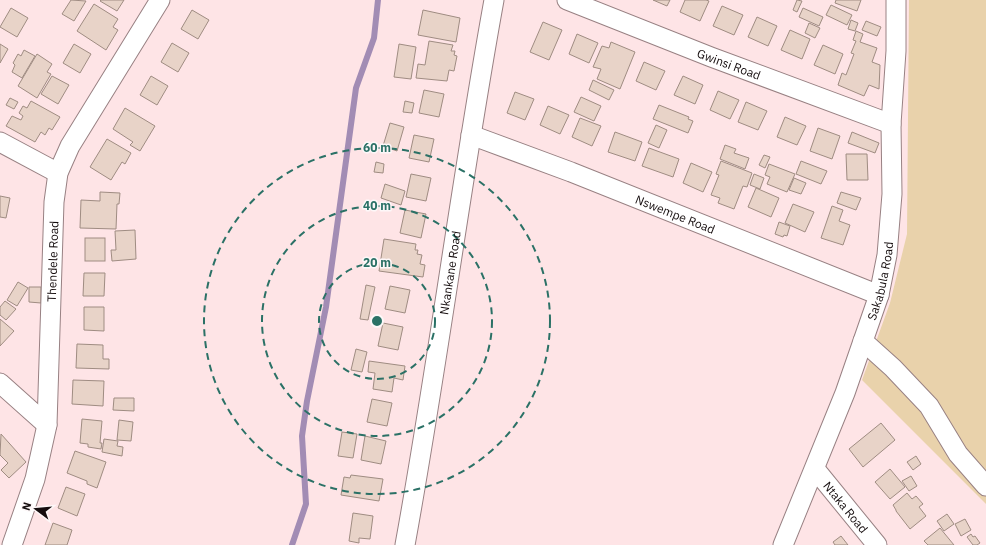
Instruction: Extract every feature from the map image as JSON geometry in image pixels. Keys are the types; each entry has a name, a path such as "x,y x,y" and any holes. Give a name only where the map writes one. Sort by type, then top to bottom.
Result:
{"street":[{"name":"Thendele Road","path":"12,545 35,479 47,425 54,202 58,172 70,146 160,0"},
{"name":"Nkankane Road","path":"405,545 420,463 471,135 494,0"},
{"name":"Gwinsi Road","path":"567,0 711,57 891,124"},
{"name":"Sakabula Road","path":"783,545 815,470 845,393 879,295 887,255 892,194 891,124 896,51 896,0"},
{"name":"Nswempe Road","path":"471,135 601,184 879,295"},
{"path":"0,142 58,172"},
{"path":"863,341 893,368 929,406 958,454 986,486"},
{"path":"0,383 47,425"},
{"name":"Ntaka Road","path":"815,470 877,545"}],"shaded area":[{"path":"909,0 986,0 986,504 862,380 890,303 907,234"}],"building":[{"path":"71,0 86,1 74,21 62,14"},
{"path":"124,0 117,11 100,1"},
{"path":"653,0 670,0 667,6"},
{"path":"685,0 709,1 700,21 680,12"},
{"path":"797,0 802,1 797,12 793,10"},
{"path":"836,0 861,0 857,11 835,3"},
{"path":"94,4 118,19 113,27 118,30 106,50 77,31"},
{"path":"831,5 852,15 847,25 826,15"},
{"path":"722,6 743,15 734,35 713,26"},
{"path":"11,8 28,18 17,37 0,27"},
{"path":"803,8 823,17 819,26 799,17"},
{"path":"192,10 209,20 198,39 181,29"},
{"path":"423,10 460,18 456,42 418,35"},
{"path":"757,17 777,26 768,46 748,37"},
{"path":"851,20 858,23 855,31 848,29"},
{"path":"866,21 881,27 877,36 862,30"},
{"path":"543,22 562,30 549,60 530,52"},
{"path":"809,23 820,28 815,38 805,33"},
{"path":"790,30 810,39 802,59 781,50"},
{"path":"856,31 863,34 860,42 877,48 872,62 880,65 879,89 869,85 864,96 838,85 842,73 846,75 854,54 851,53 856,41 853,40"},
{"path":"577,34 598,43 589,63 569,54"},
{"path":"429,41 453,45 451,51 455,51 454,55 457,56 454,71 449,70 447,81 416,78 418,64 425,65"},
{"path":"611,42 635,52 620,89 597,79 601,69 593,67 602,46 609,48"},
{"path":"172,43 189,53 178,72 161,62"},
{"path":"0,44 8,49 0,63"},
{"path":"74,44 91,54 80,73 63,63"},
{"path":"399,44 416,47 411,79 394,77"},
{"path":"823,45 843,54 835,74 814,65"},
{"path":"24,50 35,56 22,78 12,72 15,65 13,63 18,54 21,56"},
{"path":"37,54 52,64 47,72 51,74 37,98 18,86"},
{"path":"644,62 665,71 656,90 636,81"},
{"path":"52,76 69,85 58,104 41,94"},
{"path":"151,76 168,86 157,105 140,95"},
{"path":"683,76 703,85 695,104 674,95"},
{"path":"593,80 614,90 609,100 589,90"},
{"path":"424,90 444,94 439,117 419,113"},
{"path":"718,91 739,100 730,119 710,110"},
{"path":"515,92 534,99 525,120 507,113"},
{"path":"581,97 601,106 594,121 574,112"},
{"path":"10,98 18,102 14,109 6,105"},
{"path":"31,101 60,117 52,130 49,128 45,135 41,132 35,142 6,126 12,116 21,120 23,116 19,113 23,106 27,108"},
{"path":"405,101 414,103 412,113 403,112"},
{"path":"746,102 767,111 758,130 738,122"},
{"path":"659,105 689,117 688,119 693,121 688,133 653,119"},
{"path":"548,106 569,115 560,134 540,125"},
{"path":"125,108 155,126 140,151 130,145 133,142 113,129"},
{"path":"785,117 806,126 797,145 777,137"},
{"path":"580,118 601,126 592,146 572,137"},
{"path":"390,123 404,127 397,151 383,146"},
{"path":"656,125 667,130 659,148 648,143"},
{"path":"818,128 840,136 832,159 810,151"},
{"path":"615,132 642,142 635,161 608,152"},
{"path":"852,132 879,143 875,153 848,143"},
{"path":"414,135 434,139 429,162 409,158"},
{"path":"107,139 131,153 125,164 122,162 111,180 90,167"},
{"path":"725,145 736,149 734,153 749,158 745,169 720,159"},
{"path":"649,148 679,159 673,177 642,166"},
{"path":"846,154 867,154 868,180 847,180"},
{"path":"764,155 770,157 765,168 759,165"},
{"path":"721,161 752,173 747,187 743,186 734,209 718,203 720,198 711,195 719,175 716,174"},
{"path":"801,161 827,171 821,184 796,174"},
{"path":"376,162 384,164 383,173 374,172"},
{"path":"691,163 712,172 703,192 683,183"},
{"path":"769,164 795,174 787,192 767,184 770,177 765,175"},
{"path":"411,174 431,178 426,201 406,197"},
{"path":"754,174 764,178 760,189 750,185"},
{"path":"794,178 806,183 801,194 789,190"},
{"path":"385,184 405,191 401,205 381,198"},
{"path":"756,188 779,198 771,217 748,207"},
{"path":"100,192 120,193 119,204 117,204 116,229 80,228 81,200 100,201"},
{"path":"841,192 861,198 856,210 837,203"},
{"path":"0,196 10,198 6,218 0,217"},
{"path":"793,204 814,212 805,232 785,223"},
{"path":"832,206 843,210 839,221 850,225 843,245 821,238"},
{"path":"405,210 426,214 421,238 400,233"},
{"path":"779,222 790,226 787,236 784,235 783,237 775,234"},
{"path":"135,230 136,259 112,261 111,250 116,250 115,231"},
{"path":"85,238 105,238 105,261 85,261"},
{"path":"384,239 416,244 415,250 418,250 417,254 422,255 420,264 425,265 423,277 379,271"},
{"path":"84,273 105,273 104,296 83,296"},
{"path":"18,282 28,288 17,306 7,300"},
{"path":"366,285 375,287 368,320 360,319"},
{"path":"390,286 410,290 405,313 385,309"},
{"path":"29,287 41,287 41,303 29,302"},
{"path":"5,301 16,309 6,320 0,315 0,307"},
{"path":"84,307 104,307 104,331 84,330"},
{"path":"0,319 14,331 0,346"},
{"path":"383,323 403,327 398,350 378,346"},
{"path":"77,344 103,345 103,359 109,359 109,369 76,368"},
{"path":"356,349 367,352 362,372 351,370"},
{"path":"369,361 405,366 403,380 394,378 392,392 373,389 375,373 368,372"},
{"path":"73,380 104,381 103,406 72,404"},
{"path":"114,398 134,398 134,411 113,410"},
{"path":"372,399 392,403 387,426 367,422"},
{"path":"82,419 102,421 100,443 102,443 101,449 88,447 88,444 80,443"},
{"path":"119,420 133,422 131,441 117,440"},
{"path":"881,423 895,440 863,467 849,449"},
{"path":"342,432 357,434 353,458 338,456"},
{"path":"1,434 26,462 9,478 1,470 8,463 0,455"},
{"path":"365,436 386,441 381,464 361,460"},
{"path":"104,439 118,441 117,446 123,447 122,456 102,452"},
{"path":"75,451 106,462 97,488 87,484 87,481 67,473"},
{"path":"916,456 921,464 913,470 907,462"},
{"path":"890,469 905,487 890,499 875,482"},
{"path":"351,475 383,479 379,501 341,495 344,477 350,478"},
{"path":"911,476 917,486 909,491 902,481"},
{"path":"66,487 85,494 77,516 58,508"},
{"path":"907,493 912,499 916,496 923,504 919,507 926,516 910,529 893,505"},
{"path":"353,513 373,516 370,539 359,538 359,543 349,541"},
{"path":"947,514 954,524 944,531 937,521"},
{"path":"965,519 971,530 961,536 955,524"},
{"path":"53,523 72,530 67,545 45,545"},
{"path":"940,528 954,545 928,545 924,541"},
{"path":"971,534 973,537 975,536 980,543 973,545 967,537"},
{"path":"841,536 848,545 835,545 833,542"}],"waterway":[{"path":"292,545 306,504 302,436 307,401 326,307 356,88 374,38 378,0"}]}
